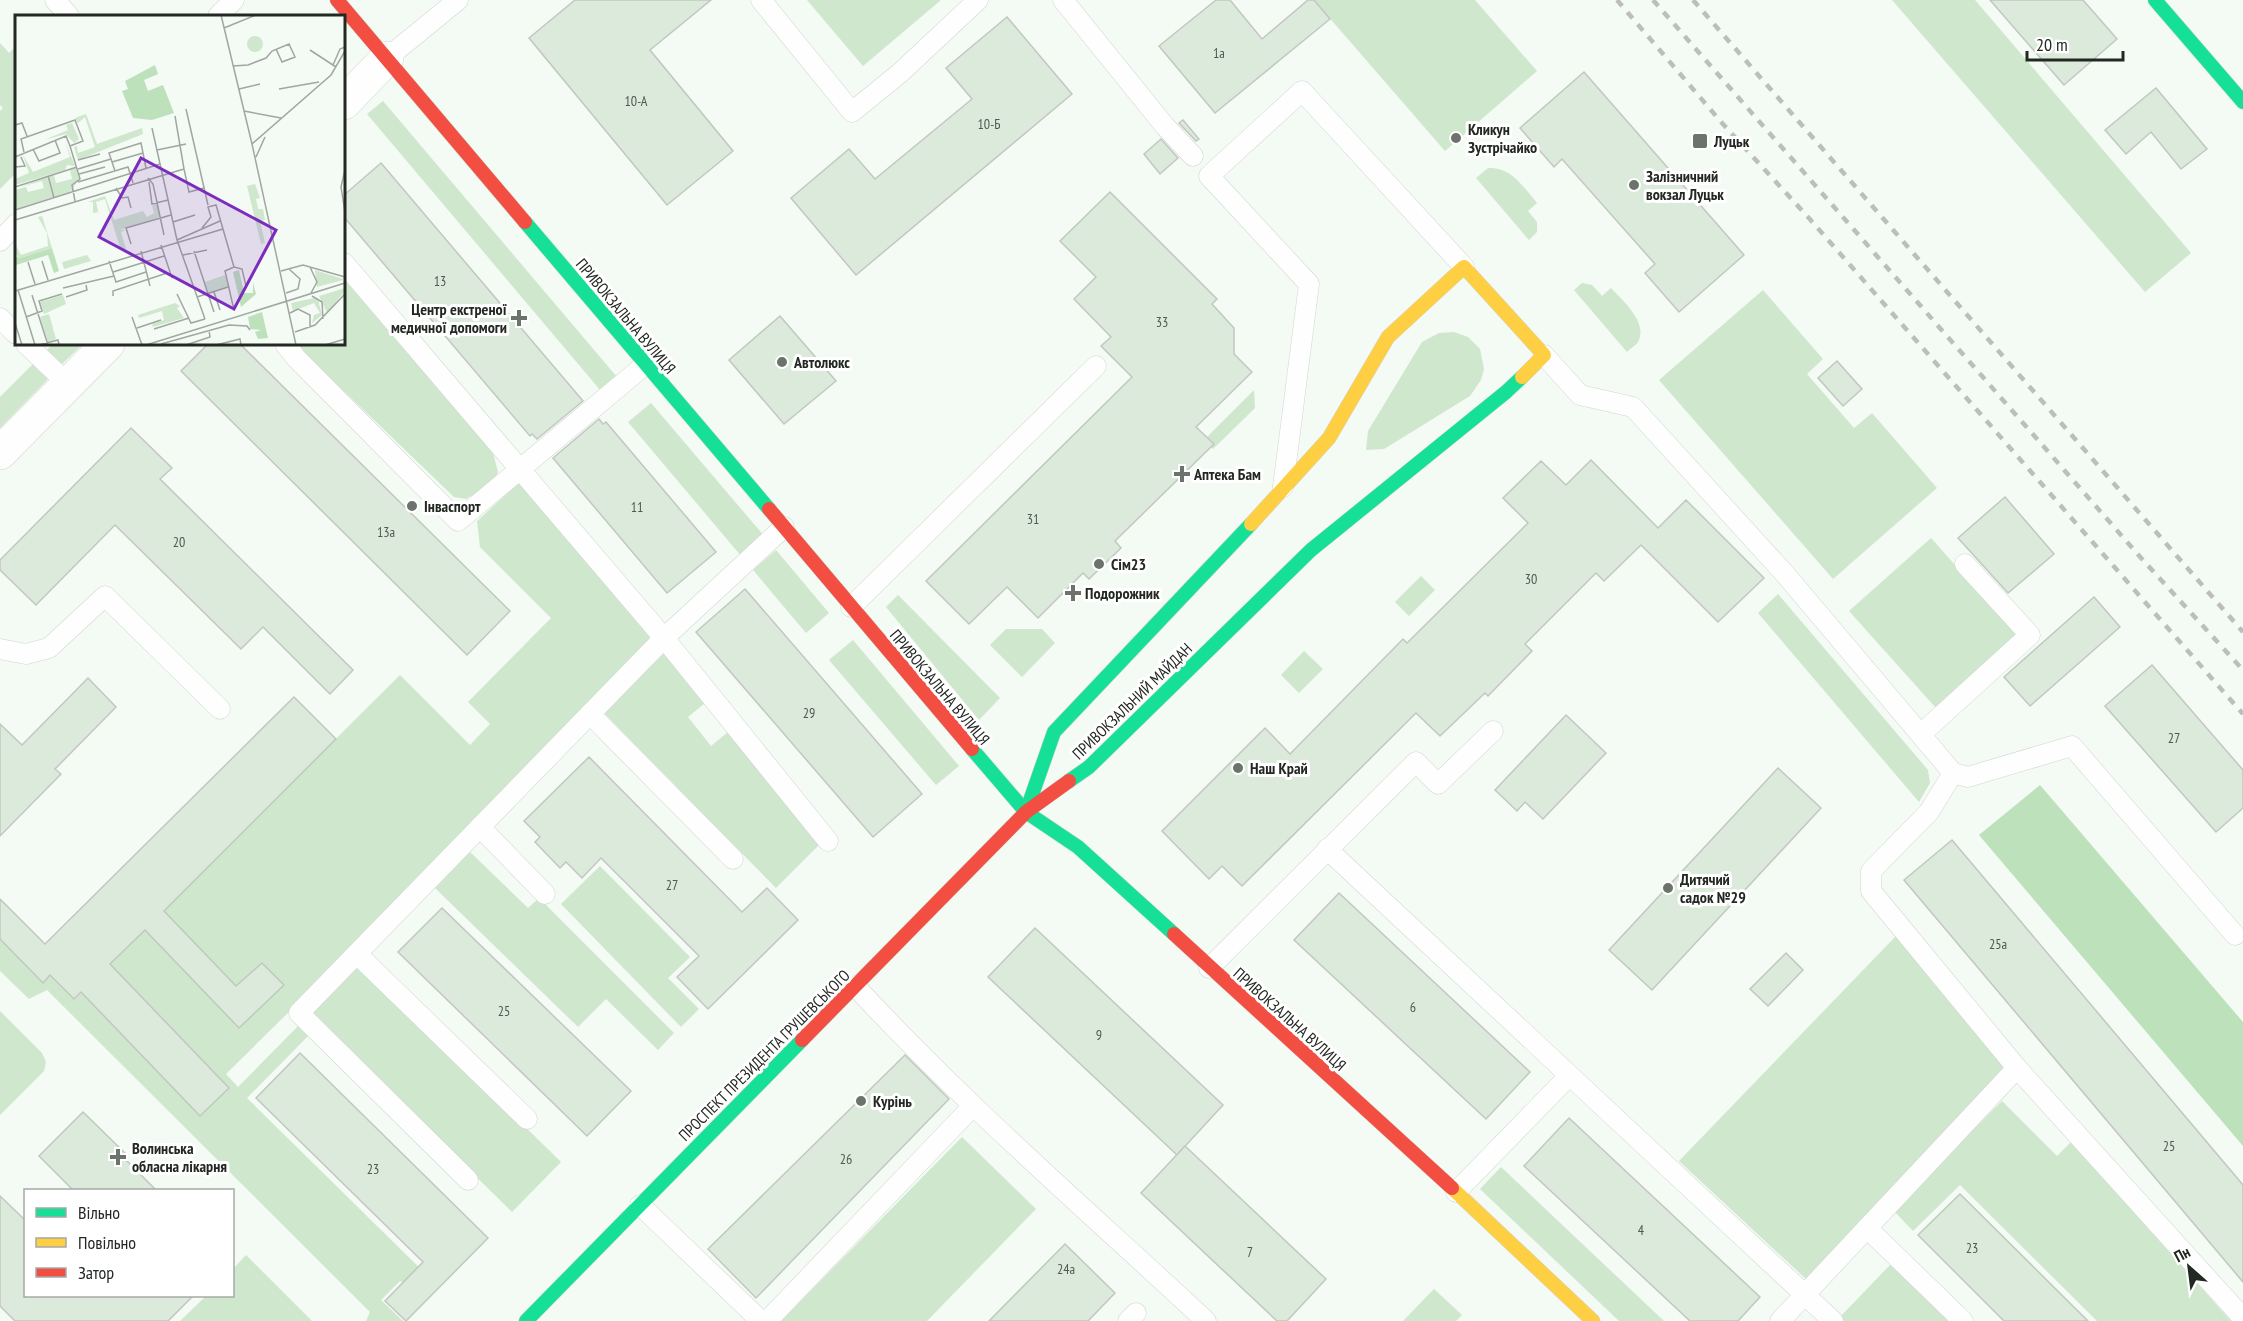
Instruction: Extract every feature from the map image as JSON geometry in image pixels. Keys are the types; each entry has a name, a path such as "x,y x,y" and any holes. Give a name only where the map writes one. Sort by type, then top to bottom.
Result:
{"street":[{"name":"ПРИВОКЗАЛЬНА ВУЛИЦЯ","path":"337,0 1026,812 1078,847 1456,1192 1593,1321"},
{"path":"2155,0 2243,102"},
{"path":"345,102 387,58"},
{"path":"1464,267 1544,356"},
{"name":"ПРИВОКЗАЛЬНИЙ МАЙДАН","path":"1026,812 1054,732 1283,490 1329,438 1388,337 1464,267"},
{"path":"0,453 107,345"},
{"name":"ПРИВОКЗАЛЬНИЙ МАЙДАН","path":"1026,812 1089,767 1311,550 1506,392 1544,356"},
{"name":"ПРОСПЕКТ ПРЕЗИДЕНТА ГРУШЕВСЬКОГО","path":"526,1321 1026,812"}],"lane":[{"path":"55,0 68,15"},
{"path":"219,15 234,0"},
{"path":"387,58 458,0"},
{"path":"761,0 852,112 900,73 978,0"},
{"path":"1063,0 1164,125 1193,156"},
{"path":"1283,490 1309,284 1209,176 1302,91 1464,267"},
{"path":"0,241 15,225"},
{"path":"345,264 664,638 828,842"},
{"path":"0,318 15,333"},
{"path":"27,345 68,384"},
{"path":"286,345 458,521 646,364"},
{"path":"1544,356 1580,395 1633,407 1785,574 1953,772 1968,777 2072,746 2235,935"},
{"path":"851,608 1096,366"},
{"path":"468,1179 299,1013 664,638 784,527"},
{"path":"1922,734 2030,635 1965,564"},
{"path":"0,649 26,654 49,648 105,596 220,709"},
{"path":"590,714 733,859"},
{"path":"1209,968 1416,762 1438,784 1493,731"},
{"path":"1953,772 1929,813 1870,871 1871,891 2017,1068 2243,1318"},
{"path":"480,827 545,894"},
{"path":"1327,849 1833,1321"},
{"path":"357,954 527,1119"},
{"path":"855,986 897,1032 974,1106 1206,1321"},
{"path":"1780,1321 2017,1068"},
{"path":"1456,1192 1569,1076"},
{"path":"767,1321 974,1106"},
{"path":"640,1205 761,1321"},
{"path":"1867,1228 1963,1321"}],"green space":[{"path":"807,0 941,0 863,66"},
{"path":"1314,0 1475,0 1537,71 1445,151"},
{"path":"1892,0 1975,0 2191,253 2145,292"},
{"path":"0,43 9,53 15,47 15,174 0,189 0,111 3,108 0,105"},
{"path":"383,101 617,377 601,391 367,114"},
{"path":"1488,168 1510,174 1537,203 1528,211 1537,222 1537,232 1529,240 1476,178"},
{"path":"345,279 493,453 498,472 494,482 466,499 454,497 296,345 345,345"},
{"path":"1582,283 1592,285 1602,296 1611,288 1633,312 1640,327 1640,335 1638,342 1627,352 1574,290"},
{"path":"1763,290 1823,359 1807,374 1854,428 1872,413 1937,488 1833,579 1659,380"},
{"path":"1454,332 1468,337 1480,349 1484,369 1481,380 1470,396 1384,449 1366,450 1368,431 1422,342 1439,333"},
{"path":"52,345 82,345 61,365 46,351"},
{"path":"34,363 49,378 0,428 0,397"},
{"path":"1254,390 1255,408 1213,449 1204,440"},
{"path":"651,403 765,537 742,557 628,422"},
{"path":"520,482 653,637 306,995 226,1074 238,1087 300,1024 310,1034 247,1098 439,1287 423,1303 400,1281 381,1300 403,1321 366,1321 370,1312 47,990 29,999 0,971 0,939 43,982 50,975 75,999 400,675 470,745 490,724 468,702 551,618 480,547 477,521"},
{"path":"1931,538 2018,636 1936,708 1849,611"},
{"path":"776,550 829,613 806,633 753,570"},
{"path":"1421,576 1435,590 1409,616 1395,602"},
{"path":"1778,594 1928,770 1930,783 1919,802 1758,613"},
{"path":"898,595 1000,698 979,720 886,607"},
{"path":"1006,629 1042,629 1055,643 1022,677 990,645"},
{"path":"853,640 959,766 936,785 829,660"},
{"path":"1304,651 1323,669 1299,693 1281,675"},
{"path":"664,653 705,703 688,717 711,746 728,732 819,845 776,888 604,713"},
{"path":"2040,785 2243,1022 2243,1146 1979,835"},
{"path":"470,852 528,908 539,898 674,1033 658,1050 606,999 578,1027 435,888"},
{"path":"600,866 690,957 668,978 699,1009 681,1027 561,904"},
{"path":"1896,936 2006,1066 1807,1280 1679,1161"},
{"path":"359,964 561,1162 512,1212 310,1013"},
{"path":"0,1011 42,1053 46,1062 44,1071 0,1115"},
{"path":"2002,1101 2057,1156 2071,1142 2231,1321 2097,1321 1960,1185 1913,1231 1893,1210"},
{"path":"962,1137 1036,1209 927,1321 781,1321"},
{"path":"1501,1167 1664,1321 1619,1321 1480,1189"},
{"path":"246,1255 312,1321 180,1321 205,1297 234,1297 234,1268"},
{"path":"1891,1264 1949,1321 1844,1321 1840,1317"},
{"path":"1434,1289 1462,1315 1456,1321 1403,1321"}],"building":[{"path":"575,0 711,0 650,50 733,151 667,205 529,38"},
{"path":"1216,0 1230,0 1262,39 1308,0 1314,0 1330,19 1215,113 1159,46"},
{"path":"1990,0 2083,0 2117,39 2064,85"},
{"path":"1007,17 1072,94 856,275 791,198 849,149 875,179 972,99 946,68"},
{"name":"Залізничний вокзал Луцьк","path":"1584,72 1744,255 1679,312 1645,273 1655,264 1562,159 1554,167 1520,128"},
{"path":"2156,88 2207,149 2181,169 2151,132 2126,154 2105,130"},
{"path":"1183,120 1199,139 1196,141 1179,123"},
{"path":"1161,139 1178,158 1160,174 1144,154"},
{"path":"381,163 583,401 537,439 532,434 530,436 345,218 345,194"},
{"path":"1110,192 1217,299 1212,304 1234,328 1234,354 1252,372 1196,427 1214,444 1115,541 1121,548 1089,579 1083,573 1038,618 1007,587 969,624 926,581 1132,377 1101,346 1111,337 1074,299 1096,277 1060,241"},
{"path":"780,316 836,381 784,424 729,360"},
{"path":"207,345 241,345 510,611 467,655 181,371"},
{"path":"1837,361 1862,389 1843,406 1818,378"},
{"path":"599,419 603,424 606,422 716,552 667,593 553,458"},
{"path":"131,428 172,468 160,479 353,670 330,694 263,627 241,649 115,525 36,605 0,570 0,560"},
{"path":"1591,460 1658,528 1686,500 1764,578 1718,622 1641,545 1604,581 1596,573 1525,644 1532,651 1488,696 1485,693 1440,736 1416,713 1242,886 1222,866 1209,879 1162,831 1265,728 1290,754 1403,639 1407,643 1528,523 1503,498 1541,461 1566,485"},
{"path":"2005,497 2054,554 2008,593 1958,538"},
{"path":"745,589 922,794 873,837 696,632"},
{"path":"2094,597 2120,627 2030,706 2004,677"},
{"path":"2152,665 2243,770 2243,808 2216,832 2105,706"},
{"path":"88,678 116,707 55,769 61,774 0,836 0,724 22,745"},
{"path":"294,697 336,739 164,911 236,986 262,963 284,985 239,1028 145,930 110,964 229,1088 200,1116 81,992 74,999 50,975 43,983 0,939 0,899 45,944"},
{"path":"1566,715 1606,753 1543,819 1525,802 1517,811 1495,790"},
{"path":"589,757 742,912 767,888 798,920 708,1009 677,977 699,956 601,858 582,878 566,862 560,868 535,842 540,837 524,821"},
{"path":"1778,768 1821,808 1652,990 1609,950"},
{"path":"1952,840 2243,1185 2243,1282 1904,880"},
{"path":"1339,893 1530,1072 1486,1119 1294,940"},
{"path":"442,908 631,1091 587,1136 398,952"},
{"path":"1035,928 1223,1105 1177,1155 988,977"},
{"path":"1786,953 1803,970 1768,1006 1750,989"},
{"path":"300,1053 488,1238 406,1321 385,1301 423,1262 256,1098"},
{"path":"905,1055 949,1099 756,1298 708,1249"},
{"path":"83,1112 127,1155 124,1158 155,1189 72,1189 39,1156"},
{"path":"1569,1118 1760,1297 1738,1321 1690,1321 1524,1166"},
{"path":"1185,1146 1326,1279 1287,1321 1277,1321 1141,1193"},
{"path":"1960,1194 2088,1321 2004,1321 1918,1235"},
{"path":"0,1196 24,1219 24,1297 192,1297 168,1321 15,1321 0,1306"},
{"path":"1065,1244 1115,1293 1088,1321 989,1321"}],"railway":[{"path":"1617,0 1722,123 1808,217 2243,714"},
{"path":"1653,0 2142,559 2243,670"},
{"path":"1693,0 2243,632"}],"traffic: fast":[{"path":"2155,0 2243,102"},
{"path":"525,222 769,509"},
{"path":"1069,781 1089,767 1311,550 1522,377"},
{"path":"1026,812 1054,732 1251,524"},
{"path":"972,749 1026,812 1078,847 1174,934"},
{"path":"526,1321 802,1040"}],"traffic: slow":[{"path":"1251,524 1329,438 1388,337 1464,267 1544,355 1522,377"},
{"path":"1452,1188 1593,1321"}],"traffic: jam":[{"path":"337,0 525,222"},
{"path":"769,509 972,749"},
{"path":"802,1040 1026,812 1069,781"},
{"path":"1174,934 1452,1188"}],"place":[{"name":"Кликун Зустрічайко","path":"1456,138"},
{"name":"Луцьк","path":"1700,141"},
{"name":"Залізничний вокзал Луцьк","path":"1634,185"},
{"name":"Центр екстреної медичної допомоги","path":"519,318"},
{"name":"Автолюкс","path":"782,362"},
{"name":"Аптека Бам","path":"1182,474"},
{"name":"Інваспорт","path":"412,506"},
{"name":"Сім23","path":"1099,564"},
{"name":"Подорожник","path":"1073,593"},
{"name":"Наш Край","path":"1238,768"},
{"name":"Дитячий садок №29","path":"1668,888"},
{"name":"Курінь","path":"861,1101"},
{"name":"Волинська обласна лікарня","path":"118,1157"}]}
